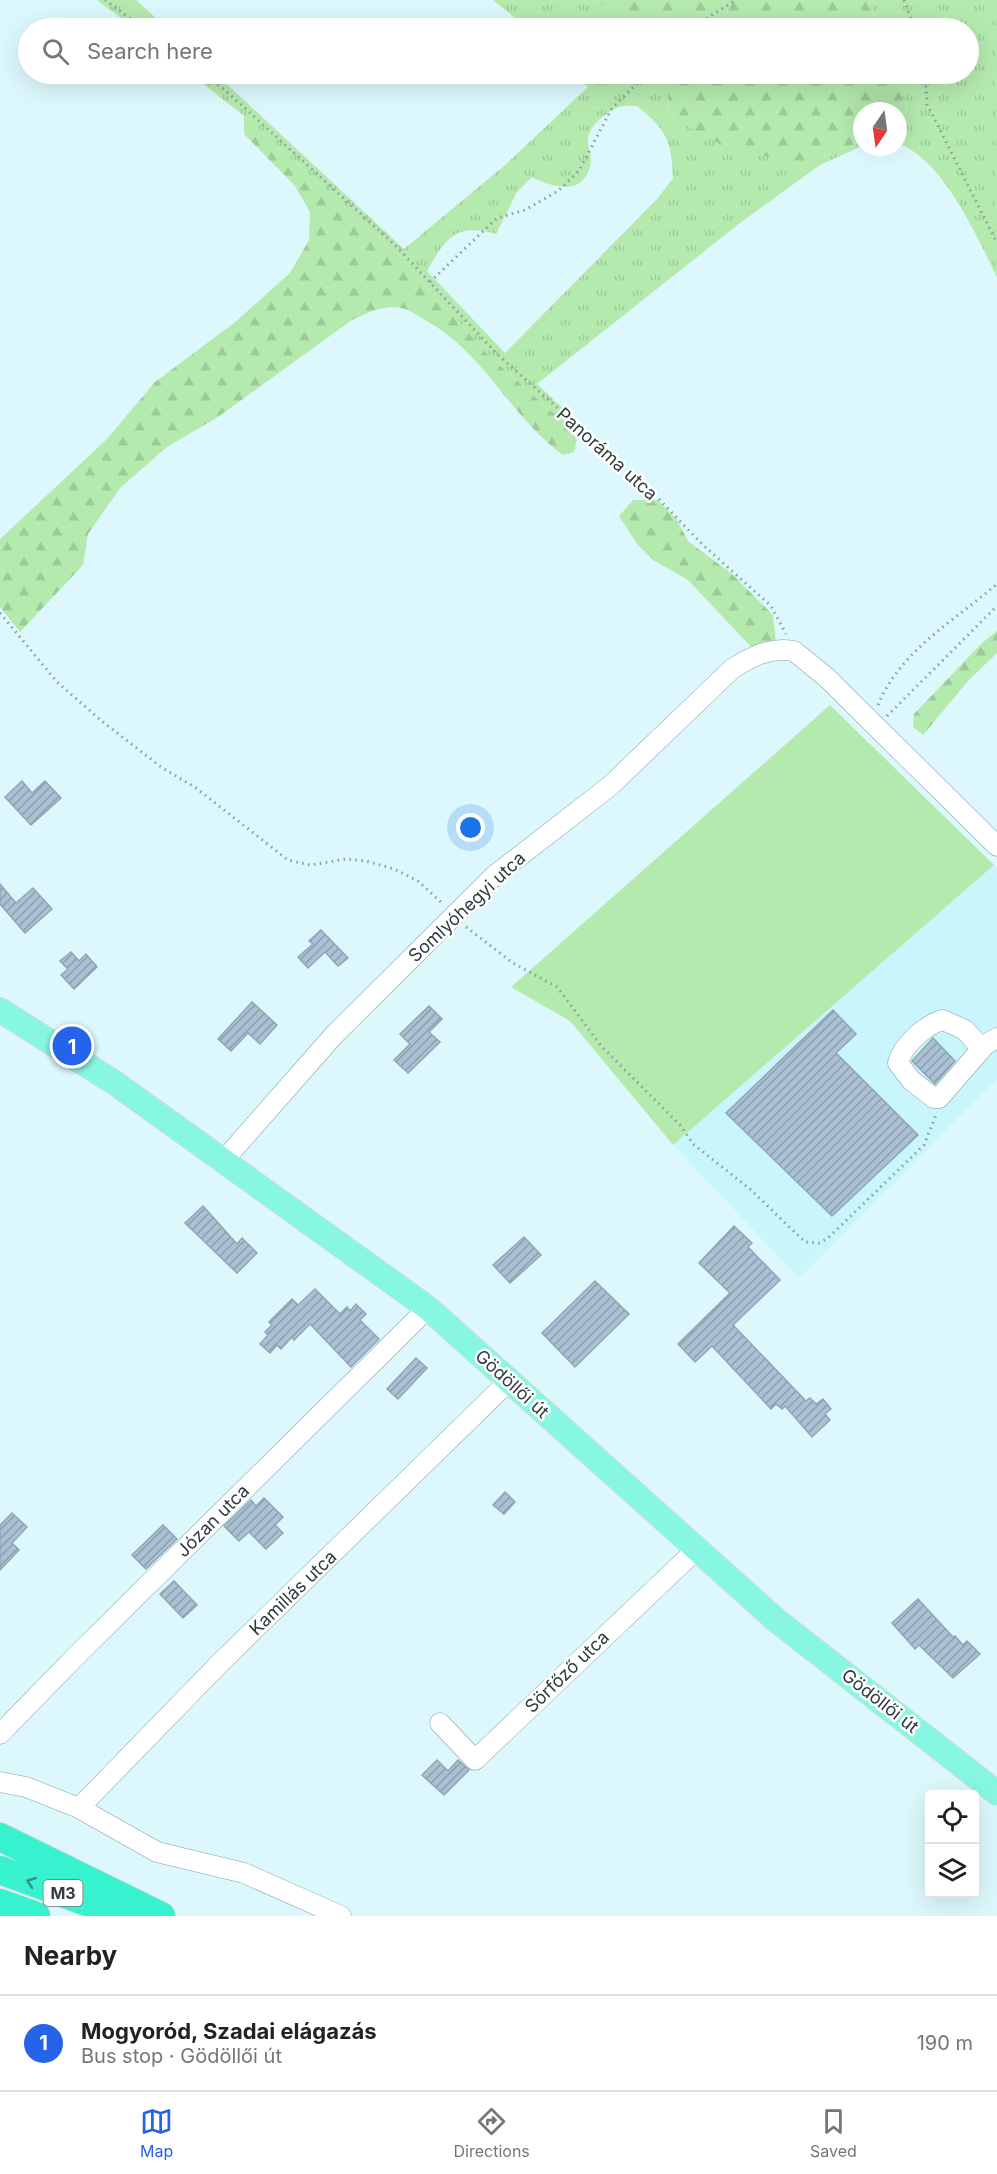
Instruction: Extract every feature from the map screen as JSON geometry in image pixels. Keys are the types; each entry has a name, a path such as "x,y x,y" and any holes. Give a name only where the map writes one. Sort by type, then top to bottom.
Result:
{"highway":[{"path":"0,1838 160,1916"},
{"name":"M3","path":"0,1870 125,1916"},
{"name":"M3","path":"0,1903 36,1916"}],"main road":[{"name":"Gödöllői út","path":"0,1010 115,1083 428,1308 776,1620 997,1793"}],"street":[{"name":"Somlyóhegyi utca","path":"224,1160 334,1035 494,876 610,786 732,669 766,651 794,651"},
{"path":"794,651 826,677 997,846"},
{"path":"943,1020 989,1043 936,1098 918,1086 898,1063 900,1054 905,1049 934,1022 943,1020"},
{"name":"Józan utca","path":"0,1734 428,1308"},
{"name":"Kamillás utca","path":"79,1808 221,1662 509,1381"},
{"name":"Sörfőző utca","path":"440,1723 475,1760 697,1549"},
{"path":"0,1782 26,1787 79,1808 157,1852 244,1873 341,1916"}],"path":[{"path":"105,0 129,18"},
{"path":"707,18 736,0"},
{"path":"904,0 910,18"},
{"name":"Panoráma utca","path":"217,84 396,246 496,354 653,493 703,545 771,606 794,651"},
{"path":"430,282 497,218 525,210 558,191 579,171 612,108 637,84"},
{"path":"926,84 927,104 997,243"},
{"path":"872,724 884,689 919,646 997,584"},
{"path":"872,724 997,606"},
{"path":"0,613 57,682 103,722 161,767 196,788 288,860 310,865 357,860 394,869 433,892 455,917 503,957 557,987 602,1047 681,1126 693,1144 750,1188 805,1242 819,1243 828,1238 924,1145 933,1127 936,1098"}],"shaded area":[{"path":"994,865 997,868 997,1079 799,1278 673,1145"}],"green space":[{"path":"97,0 136,0 156,18 121,18"},
{"path":"493,0 597,0 620,18 515,18"},
{"path":"597,0 869,0 875,18 620,18"},
{"path":"869,0 997,0 997,277 969,221 944,182 915,152 907,148 907,102 905,102 898,84 979,84 979,18 875,18"},
{"path":"204,84 227,84 404,249 505,165 588,87 585,84 668,84 669,114 808,162 853,144 853,150 820,165 740,223 537,384 585,429 578,435 488,355 397,254 244,116","holes":["621,106 637,106 661,129 669,145 673,178 657,199 505,353 427,271 440,249 447,241 461,232 471,230 496,234 517,192 532,177 549,184 567,187 582,181 588,173 591,162 589,134 595,124 609,112"]},
{"path":"668,84 898,84 904,102 853,102 853,144 808,162 733,152 669,114"},
{"path":"244,116 397,254 488,355 578,435 574,452 563,455 544,440 481,367 446,334 404,309 394,307 375,310 352,320 218,417 167,447 120,488 88,534 83,565 20,632 0,607 0,539 107,439 155,382 234,323 290,273 309,240 310,212 295,186 244,134"},
{"path":"633,500 658,500 677,520 688,541 732,574 773,615 776,642 752,648 688,580 653,560 638,545 619,516"},
{"path":"997,631 997,653 969,680 923,735 913,727 914,714 982,643"},
{"path":"830,705 994,865 673,1145 570,1021 511,987"}],"building":[{"path":"22,781 32,793 45,781 61,798 31,825 5,797"},
{"path":"0,884 16,903 33,888 52,909 25,933 0,904"},
{"path":"321,930 348,958 338,966 325,952 308,968 298,957 313,944 309,941"},
{"path":"71,952 79,961 86,954 97,967 74,989 61,975 68,969 60,961"},
{"path":"252,1002 277,1025 260,1044 248,1033 231,1051 218,1039"},
{"path":"429,1006 442,1019 429,1032 440,1042 408,1073 394,1060 410,1044 400,1034"},
{"path":"833,1010 856,1034 836,1053 918,1135 832,1216 726,1113"},
{"path":"933,1038 955,1061 935,1084 912,1061"},
{"path":"203,1206 237,1244 242,1238 257,1253 237,1273 185,1223"},
{"path":"734,1226 752,1243 748,1247 780,1280 733,1325 806,1401 810,1398 816,1404 823,1399 831,1409 825,1414 830,1420 812,1437 785,1406 782,1409 776,1404 771,1409 712,1346 695,1362 678,1344 730,1293 699,1263"},
{"path":"524,1237 541,1255 510,1283 493,1265"},
{"path":"595,1281 629,1314 575,1367 542,1333"},
{"path":"315,1289 340,1314 347,1307 350,1311 356,1304 366,1314 360,1320 379,1339 351,1367 310,1324 294,1340 292,1337 281,1349 277,1345 270,1353 260,1344 268,1335 265,1332 272,1325 269,1322 292,1299 298,1305"},
{"path":"416,1358 427,1368 398,1399 387,1389"},
{"path":"505,1492 515,1502 504,1514 493,1505"},
{"path":"264,1498 283,1517 275,1525 283,1533 266,1549 249,1532 239,1541 224,1526 251,1500 256,1506"},
{"path":"12,1513 27,1527 12,1543 19,1550 0,1570 0,1525"},
{"path":"163,1525 177,1539 146,1569 132,1555"},
{"path":"174,1581 197,1605 183,1618 160,1594"},
{"path":"918,1599 953,1637 955,1636 963,1645 967,1641 980,1654 953,1678 919,1645 915,1649 892,1623"},
{"path":"437,1760 448,1771 458,1760 469,1770 444,1795 422,1775"}],"place":[{"name":"Mogyoród, Szadai elágazás","path":"72,1046"}]}
